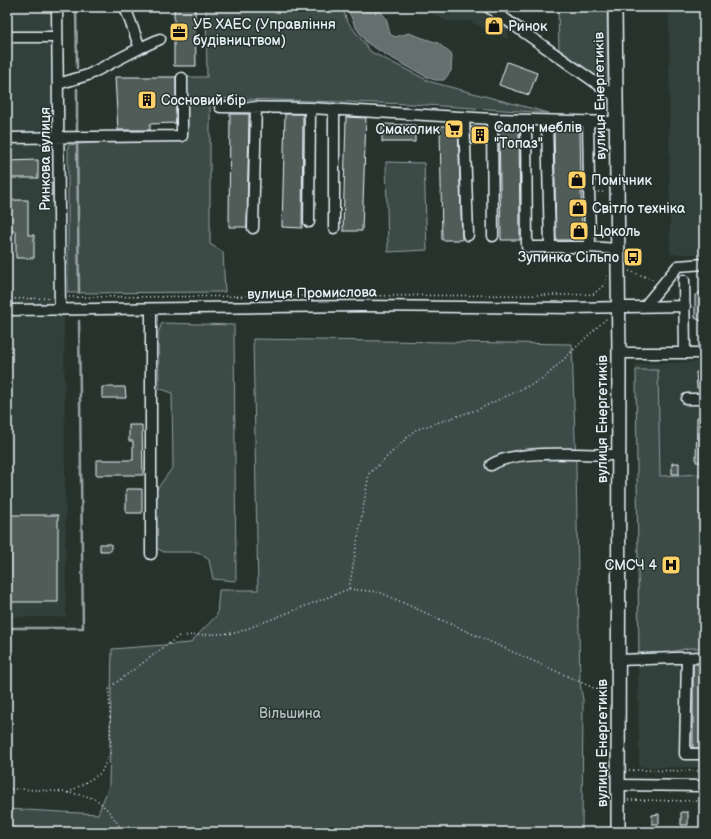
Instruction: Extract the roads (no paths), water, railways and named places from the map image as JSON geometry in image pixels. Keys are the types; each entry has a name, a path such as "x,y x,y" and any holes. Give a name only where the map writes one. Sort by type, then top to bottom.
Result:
{"main road":[{"name":"вулиця Енергетиків","path":"615,7 619,353 618,699 623,785 618,832"}],"street":[{"name":"Ринкова вулиця","path":"56,7 59,138 60,310"},
{"path":"125,7 140,48"},
{"path":"488,7 616,97"},
{"path":"7,37 57,37"},
{"path":"58,84 88,75 160,39"},
{"path":"7,138 182,136 182,78"},
{"path":"220,107 310,108 492,119 616,122"},
{"path":"253,228 256,107"},
{"path":"309,222 310,108"},
{"path":"334,109 334,228"},
{"path":"464,117 468,236"},
{"path":"492,119 494,236"},
{"path":"526,120 528,247 590,247 617,249"},
{"path":"547,121 550,247"},
{"path":"588,122 590,247"},
{"path":"645,306 678,266 704,264"},
{"path":"684,280 685,352"},
{"name":"вулиця Промислова","path":"7,310 151,310 361,306 571,308 685,306"},
{"path":"151,310 151,554"},
{"path":"619,353 704,352"},
{"path":"687,400 704,399"},
{"path":"491,465 510,456 568,454 618,455"},
{"path":"618,660 704,657"},
{"path":"687,658 685,754 704,754"},
{"path":"623,785 704,786"}],"waterway":[{"path":"76,7 77,68"},
{"path":"77,89 77,135"},
{"path":"77,140 79,292"},
{"path":"7,628 83,628 79,321"}],"place":[{"name":"Ринок","path":"494,26"},
{"name":"УБ ХАЕС (Управління будівництвом)","path":"179,32"},
{"name":"Сосновий бір","path":"147,100"},
{"name":"Смаколик","path":"454,129"},
{"name":"Салон меблів \"Топаз\"","path":"480,135"},
{"name":"Помічник","path":"577,180"},
{"name":"Світло техніка","path":"578,208"},
{"name":"Цоколь","path":"579,231"},
{"name":"Зупинка Сільпо","path":"633,257"},
{"name":"СМСЧ 4","path":"671,565"}],"park label":[{"name":"Вільшина","path":"290,713"}]}
